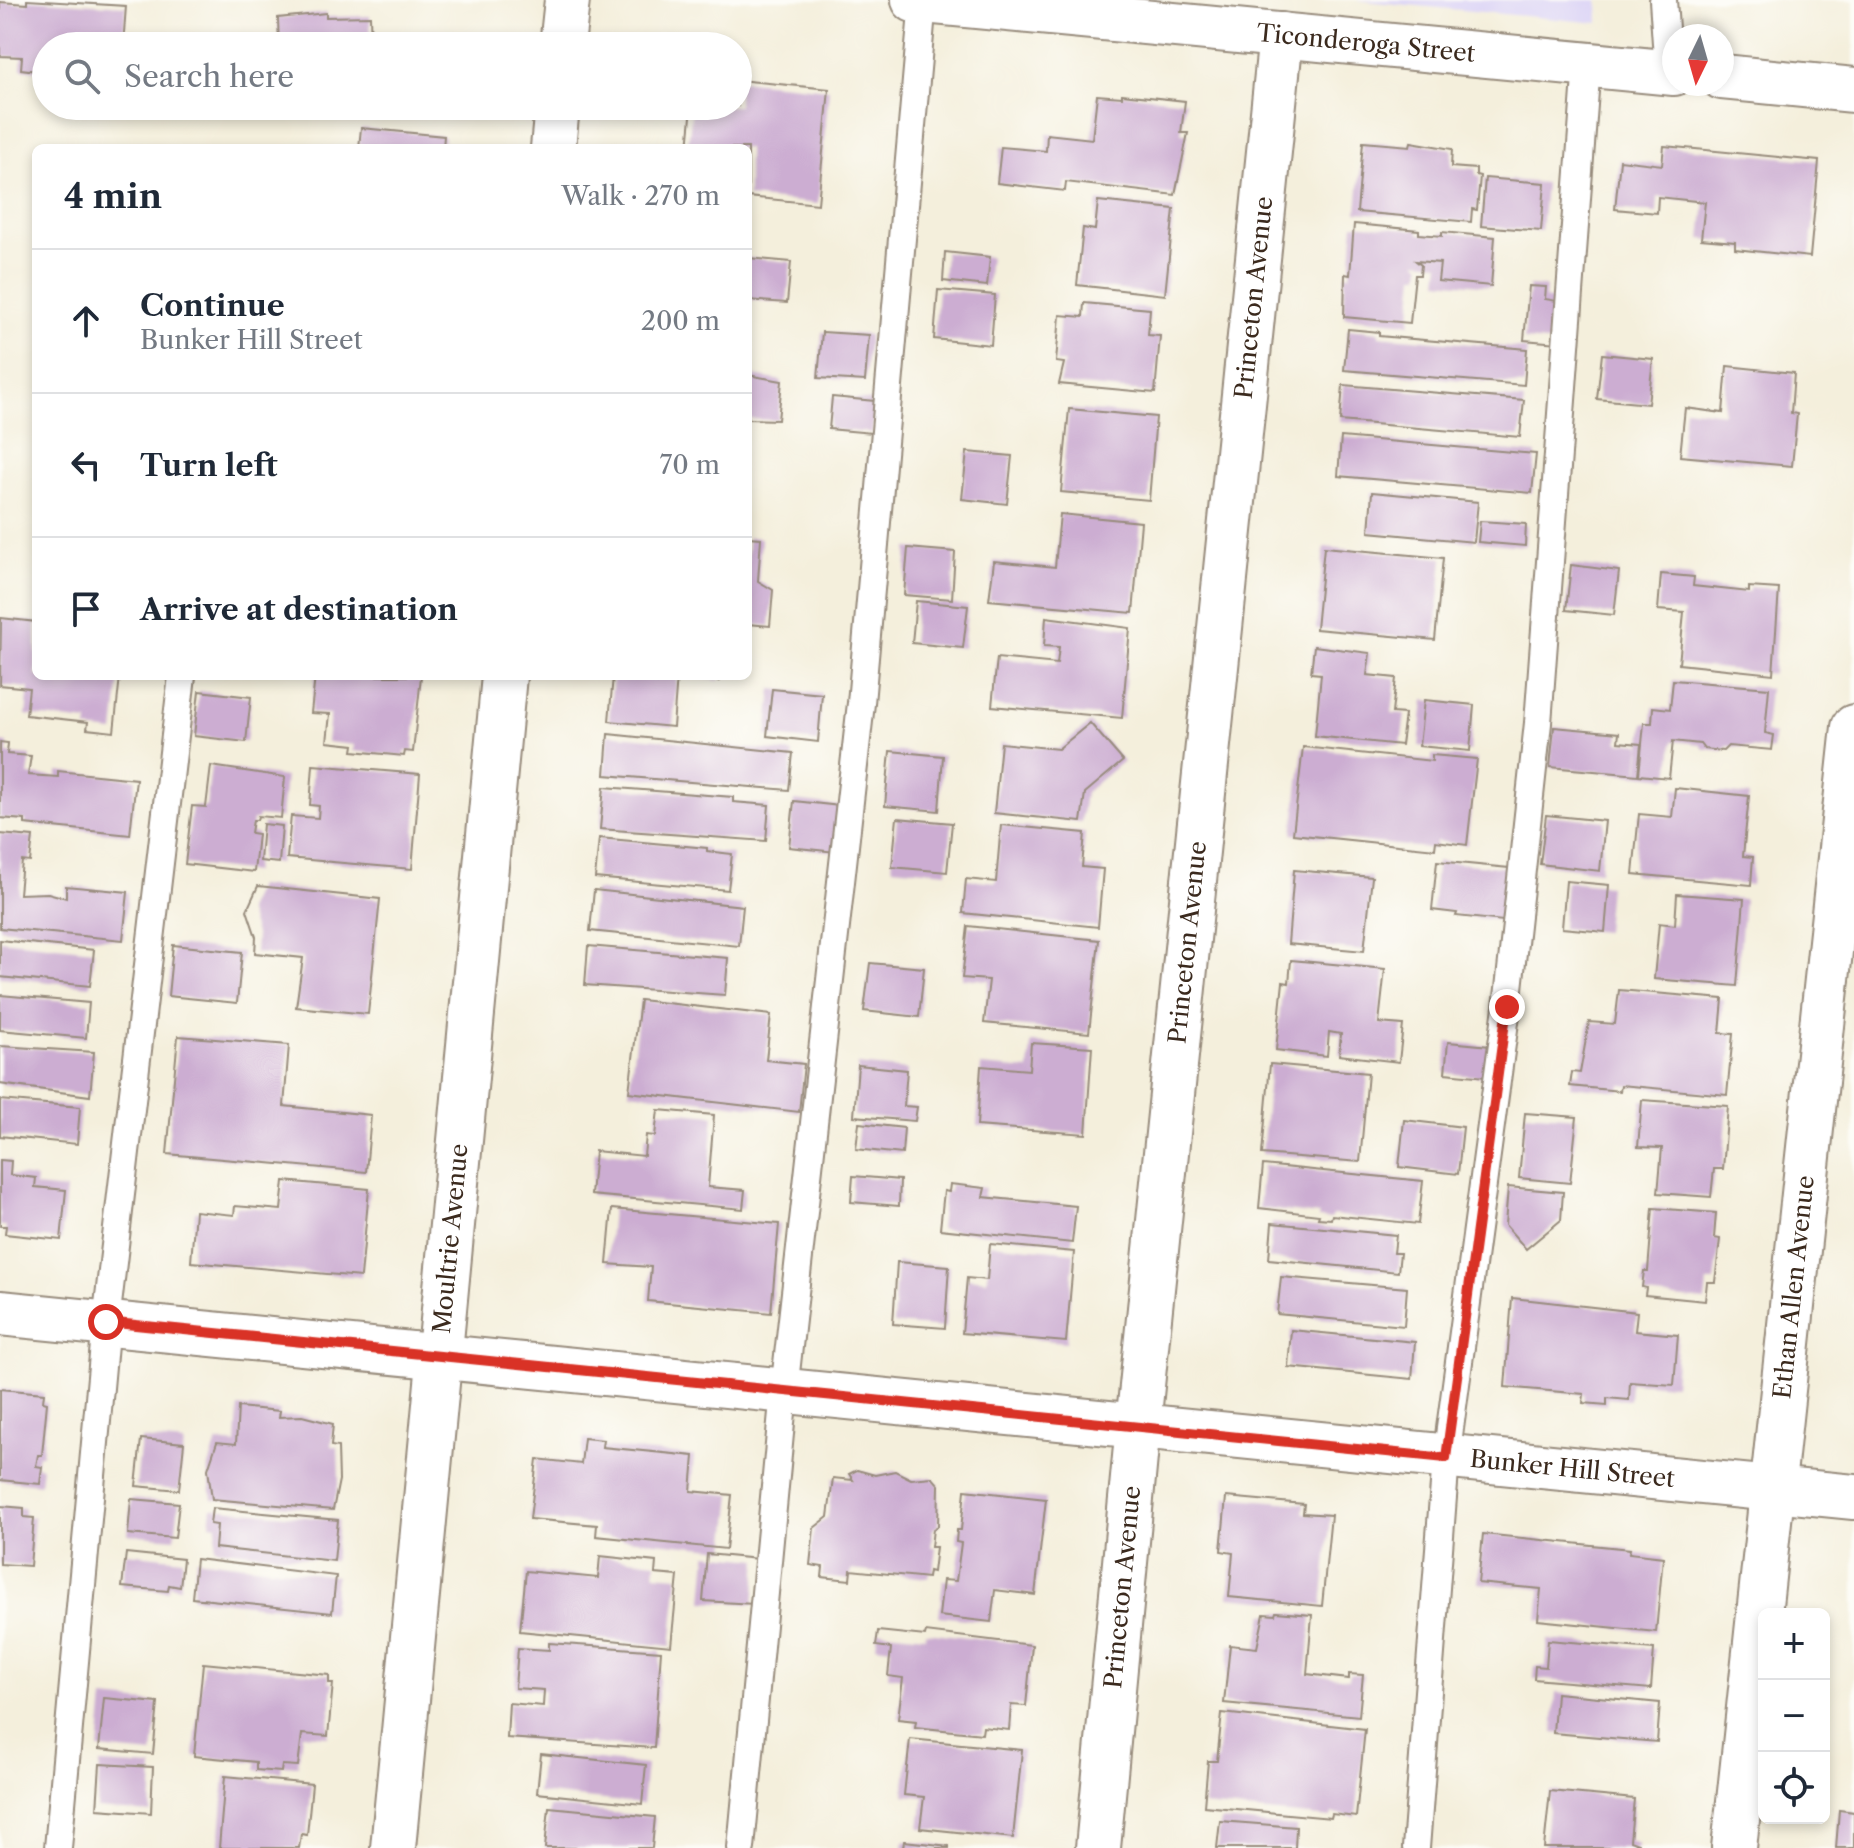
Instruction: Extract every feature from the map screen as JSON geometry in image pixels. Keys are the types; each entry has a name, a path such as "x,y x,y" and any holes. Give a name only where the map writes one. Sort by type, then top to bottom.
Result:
{"street":[{"path":"564,32 567,0"},
{"name":"Ticonderoga Street","path":"914,0 1144,11 1281,35 1662,72"},
{"name":"Princeton Avenue","path":"1098,1848 1138,1425 1281,35"},
{"path":"1734,78 1854,90"},
{"path":"553,144 556,120"},
{"name":"Moultrie Avenue","path":"393,1848 504,680"},
{"name":"Ethan Allen Avenue","path":"1734,1848 1854,727"},
{"name":"Bunker Hill Street","path":"0,1313 1854,1497"}],"lane":[{"path":"1663,0 1666,24"},
{"path":"741,1848 784,1391 861,703 923,1"},
{"path":"1416,1848 1446,1458 1507,1007 1538,723 1587,64"},
{"path":"58,1848 106,1322 182,680"}],"shaded area":[{"path":"1355,0 1598,0 1599,23"}],"building":[{"path":"27,0 126,6 124,32 32,32 32,70 21,69 22,57 0,56 0,2 27,4"},
{"path":"326,13 326,17 370,16 371,32 278,32 278,18"},
{"path":"752,81 829,89 818,204 752,197 752,144 688,144 691,120 752,120"},
{"path":"1122,94 1185,101 1181,133 1188,133 1175,195 1066,182 1065,191 997,183 1001,147 1046,151 1047,134 1092,139 1097,95 1122,97"},
{"path":"361,128 444,136 443,144 359,144"},
{"path":"1363,142 1410,146 1411,142 1452,149 1451,167 1476,169 1476,175 1480,176 1477,210 1472,209 1471,222 1357,212"},
{"path":"1664,146 1819,161 1810,257 1735,249 1735,242 1701,239 1705,202 1658,197 1657,213 1615,209 1620,160 1662,165"},
{"path":"1485,178 1545,183 1541,231 1481,226"},
{"path":"1098,201 1174,209 1165,295 1077,285 1083,228 1095,230"},
{"path":"1354,224 1419,230 1419,234 1442,236 1442,232 1495,237 1491,286 1438,281 1440,263 1416,261 1421,265 1420,275 1415,275 1410,323 1344,317 1345,274 1350,275"},
{"path":"945,252 990,257 987,286 943,281"},
{"path":"752,258 791,262 787,303 752,300"},
{"path":"1529,286 1546,287 1545,299 1563,302 1558,343 1524,340"},
{"path":"938,290 995,295 991,345 934,339"},
{"path":"1084,303 1150,309 1148,335 1160,336 1155,393 1059,384 1064,363 1056,362 1060,315 1083,317"},
{"path":"1348,329 1379,332 1379,336 1527,349 1524,385 1344,370"},
{"path":"822,332 869,335 865,381 818,378"},
{"path":"1602,354 1653,359 1648,404 1597,399"},
{"path":"1727,366 1794,373 1791,413 1797,414 1792,466 1680,456 1685,408 1723,413"},
{"path":"752,376 782,381 778,420 752,419"},
{"path":"1343,385 1524,400 1520,437 1340,421"},
{"path":"832,397 875,401 872,433 829,429"},
{"path":"1069,409 1156,417 1149,500 1061,492"},
{"path":"1341,437 1536,454 1532,493 1338,476"},
{"path":"967,452 1012,456 1007,504 962,499"},
{"path":"1372,492 1478,502 1474,542 1369,532"},
{"path":"1060,514 1141,522 1133,613 989,600 994,561 1055,567"},
{"path":"1480,521 1526,524 1525,546 1478,542"},
{"path":"752,537 761,538 758,581 773,590 770,626 752,624"},
{"path":"1324,547 1443,558 1435,640 1316,629"},
{"path":"908,548 955,552 952,599 904,595"},
{"path":"1571,565 1619,571 1614,615 1566,610"},
{"path":"1661,574 1694,577 1693,586 1749,592 1749,587 1779,589 1773,674 1679,664 1684,612 1658,610"},
{"path":"916,601 968,606 963,648 912,643"},
{"path":"1046,617 1130,628 1122,718 992,706 997,658 1057,664 1059,647 1044,646"},
{"path":"1,618 32,622 32,680 120,680 114,732 87,729 88,722 26,715 29,688 0,685"},
{"path":"1314,646 1370,653 1367,675 1396,678 1392,713 1405,714 1401,745 1315,736 1321,674 1311,673"},
{"path":"315,680 421,680 413,752 405,751 404,756 353,751 354,745 327,742 330,714 311,713"},
{"path":"613,680 677,680 673,727 609,721"},
{"path":"1673,680 1769,688 1765,733 1774,735 1772,750 1728,746 1723,751 1673,741 1669,778 1639,775 1644,723 1652,723 1653,707 1670,709"},
{"path":"772,689 822,694 818,742 767,736"},
{"path":"199,691 251,697 246,742 194,736"},
{"path":"1424,700 1474,705 1470,751 1419,746"},
{"path":"1090,723 1123,761 1085,793 1081,822 994,813 1001,743 1058,749"},
{"path":"1554,727 1619,733 1618,742 1641,744 1638,775 1550,767"},
{"path":"608,734 793,753 789,790 605,775"},
{"path":"0,742 8,743 7,754 31,756 28,775 58,777 58,771 136,779 130,835 25,824 25,820 0,818"},
{"path":"1303,747 1432,761 1432,755 1477,759 1467,845 1436,841 1435,849 1293,834"},
{"path":"890,751 943,756 939,811 885,806"},
{"path":"313,765 420,774 412,869 287,858 291,816 318,818 319,806 310,805"},
{"path":"211,766 285,777 281,818 258,816 257,820 253,820 251,833 258,834 254,872 185,864 192,806 206,807"},
{"path":"604,787 733,797 733,802 769,805 766,841 600,829"},
{"path":"1675,788 1749,796 1743,856 1753,857 1751,885 1633,874 1639,814 1672,817"},
{"path":"794,801 840,806 836,852 789,847"},
{"path":"1546,815 1605,821 1600,871 1540,864"},
{"path":"897,818 952,823 947,872 892,867"},
{"path":"263,824 282,826 279,863 260,861"},
{"path":"1001,825 1085,833 1082,867 1103,869 1098,927 963,913 966,879 996,882"},
{"path":"0,834 33,837 30,862 22,861 19,894 48,893 66,898 66,886 128,892 123,940 0,928"},
{"path":"599,838 707,848 707,851 732,854 728,890 595,878"},
{"path":"1437,861 1509,868 1503,921 1432,910"},
{"path":"1294,870 1372,877 1364,951 1288,944"},
{"path":"1566,881 1609,885 1605,932 1562,928"},
{"path":"258,886 380,899 368,1014 296,1007 303,958 255,953 256,937 247,910"},
{"path":"594,890 743,906 739,946 590,931"},
{"path":"1677,894 1744,899 1737,986 1654,979 1659,923 1675,925"},
{"path":"968,926 1099,940 1089,1033 984,1023 989,980 962,978"},
{"path":"0,940 94,950 90,986 0,977"},
{"path":"173,945 242,952 237,1003 168,996"},
{"path":"588,946 728,958 725,995 585,985"},
{"path":"1291,960 1385,969 1379,1023 1403,1025 1399,1062 1339,1055 1341,1034 1329,1032 1327,1056 1276,1050 1283,982 1289,983"},
{"path":"870,963 924,968 919,1017 864,1011"},
{"path":"1619,990 1723,999 1720,1033 1733,1034 1727,1095 1621,1085 1620,1091 1570,1086 1572,1072 1580,1073 1589,1022 1615,1024"},
{"path":"0,995 89,1003 86,1038 0,1030"},
{"path":"640,1000 771,1015 766,1060 804,1064 799,1112 629,1092"},
{"path":"178,1036 289,1045 284,1106 371,1115 366,1172 167,1154"},
{"path":"1448,1042 1490,1046 1486,1077 1445,1073"},
{"path":"1031,1043 1092,1047 1086,1134 977,1126 981,1066 1029,1070"},
{"path":"0,1046 94,1052 90,1096 0,1084"},
{"path":"1270,1064 1368,1073 1360,1162 1262,1154"},
{"path":"858,1065 907,1070 904,1106 917,1107 915,1121 854,1116"},
{"path":"0,1100 80,1107 77,1144 0,1136"},
{"path":"1642,1100 1728,1106 1723,1169 1714,1169 1711,1197 1658,1193 1662,1148 1638,1147"},
{"path":"658,1110 714,1115 708,1187 745,1190 743,1209 591,1195 595,1151 644,1156 646,1135 655,1136"},
{"path":"1525,1113 1577,1117 1570,1183 1519,1178"},
{"path":"1404,1120 1463,1127 1458,1174 1399,1167"},
{"path":"859,1123 904,1128 902,1154 856,1149"},
{"path":"0,1160 11,1161 10,1175 36,1178 35,1187 66,1190 61,1240 5,1234 6,1226 0,1226"},
{"path":"1263,1165 1423,1181 1418,1224 1332,1215 1331,1219 1318,1218 1319,1215 1259,1208"},
{"path":"853,1176 900,1180 899,1206 851,1202"},
{"path":"284,1181 369,1189 361,1277 191,1262 195,1211 234,1215 235,1206 281,1210"},
{"path":"950,1184 985,1188 983,1197 1076,1206 1072,1243 940,1229 944,1191 949,1192"},
{"path":"1508,1187 1563,1192 1561,1220 1526,1249 1505,1225"},
{"path":"1653,1208 1716,1213 1714,1238 1720,1239 1715,1282 1707,1282 1705,1301 1645,1295 1646,1288 1642,1287 1644,1271 1648,1271"},
{"path":"612,1209 779,1224 771,1313 648,1301 651,1267 607,1264"},
{"path":"1272,1223 1396,1235 1394,1253 1400,1253 1398,1272 1269,1259"},
{"path":"990,1244 1074,1252 1066,1342 962,1333 967,1278 987,1280"},
{"path":"897,1262 949,1266 945,1328 893,1324"},
{"path":"1281,1277 1407,1288 1404,1326 1277,1314"},
{"path":"1512,1298 1637,1312 1635,1331 1678,1335 1674,1385 1630,1382 1629,1400 1607,1398 1607,1405 1583,1403 1584,1394 1505,1387"},
{"path":"1291,1330 1415,1342 1412,1379 1288,1367"},
{"path":"0,1389 44,1393 43,1402 47,1403 42,1455 38,1455 36,1466 42,1467 40,1484 0,1480"},
{"path":"238,1407 280,1411 279,1417 302,1416 333,1424 331,1446 338,1447 339,1480 333,1510 212,1499 208,1469 217,1442 236,1444"},
{"path":"584,1438 603,1440 602,1447 694,1456 691,1491 732,1495 726,1549 596,1536 597,1525 530,1519 537,1459 581,1464"},
{"path":"141,1439 184,1443 179,1490 136,1486"},
{"path":"857,1470 875,1475 895,1471 911,1479 932,1477 939,1485 938,1526 933,1529 931,1547 936,1547 933,1572 929,1571 928,1578 851,1570 850,1580 822,1577 823,1567 810,1565 814,1528 828,1517 833,1478 853,1480 849,1474"},
{"path":"965,1490 1046,1499 1035,1595 995,1590 991,1622 939,1616 943,1580 956,1581 961,1543 956,1542 957,1530 961,1530"},
{"path":"1226,1497 1304,1504 1303,1513 1331,1515 1322,1606 1229,1597 1233,1553 1221,1551"},
{"path":"131,1499 179,1503 175,1538 128,1534"},
{"path":"0,1506 24,1508 24,1517 34,1518 30,1566 0,1564"},
{"path":"212,1508 338,1520 334,1561 215,1548 217,1525 210,1524"},
{"path":"1483,1534 1630,1549 1629,1553 1663,1557 1656,1632 1538,1620 1541,1589 1478,1583"},
{"path":"126,1553 183,1559 180,1587 169,1585 168,1591 122,1587"},
{"path":"707,1554 758,1559 754,1604 703,1601"},
{"path":"600,1556 656,1562 655,1574 678,1576 671,1646 520,1631 526,1571 598,1578"},
{"path":"196,1559 336,1576 332,1613 192,1598"},
{"path":"1276,1612 1312,1615 1307,1674 1349,1679 1349,1674 1363,1675 1359,1716 1224,1703 1230,1645 1257,1648 1264,1614 1275,1615"},
{"path":"878,1631 925,1636 926,1632 1032,1645 1026,1706 1011,1705 1009,1730 983,1727 982,1734 915,1727 916,1721 898,1719 903,1678 888,1676 891,1648 876,1646"},
{"path":"1548,1640 1654,1649 1651,1689 1534,1679 1535,1666 1546,1667"},
{"path":"549,1643 661,1651 654,1748 507,1738 509,1703 543,1706 544,1690 515,1688 518,1648 549,1650"},
{"path":"203,1663 329,1675 329,1683 333,1683 328,1736 302,1734 298,1766 282,1765 281,1772 256,1770 256,1762 194,1756"},
{"path":"1556,1693 1660,1703 1657,1742 1553,1733"},
{"path":"104,1698 158,1703 153,1754 99,1749"},
{"path":"1222,1713 1365,1729 1356,1817 1332,1814 1331,1818 1204,1806 1208,1761 1217,1761"},
{"path":"910,1739 1022,1750 1013,1838 920,1828 924,1797 904,1795"},
{"path":"541,1754 646,1765 642,1804 537,1793"},
{"path":"100,1764 153,1767 151,1813 97,1809"},
{"path":"225,1776 312,1784 307,1835 301,1834 299,1848 219,1848"},
{"path":"1550,1791 1634,1799 1630,1841 1638,1844 1638,1848 1544,1848"},
{"path":"549,1807 655,1817 652,1848 545,1848"},
{"path":"1839,1810 1854,1812 1854,1848 1836,1848"},
{"path":"1220,1821 1296,1827 1295,1848 1217,1848"},
{"path":"904,1841 949,1846 949,1848 903,1848"}],"route":[{"path":"106,1322 441,1359 1138,1425 1446,1458 1507,1007"}]}
